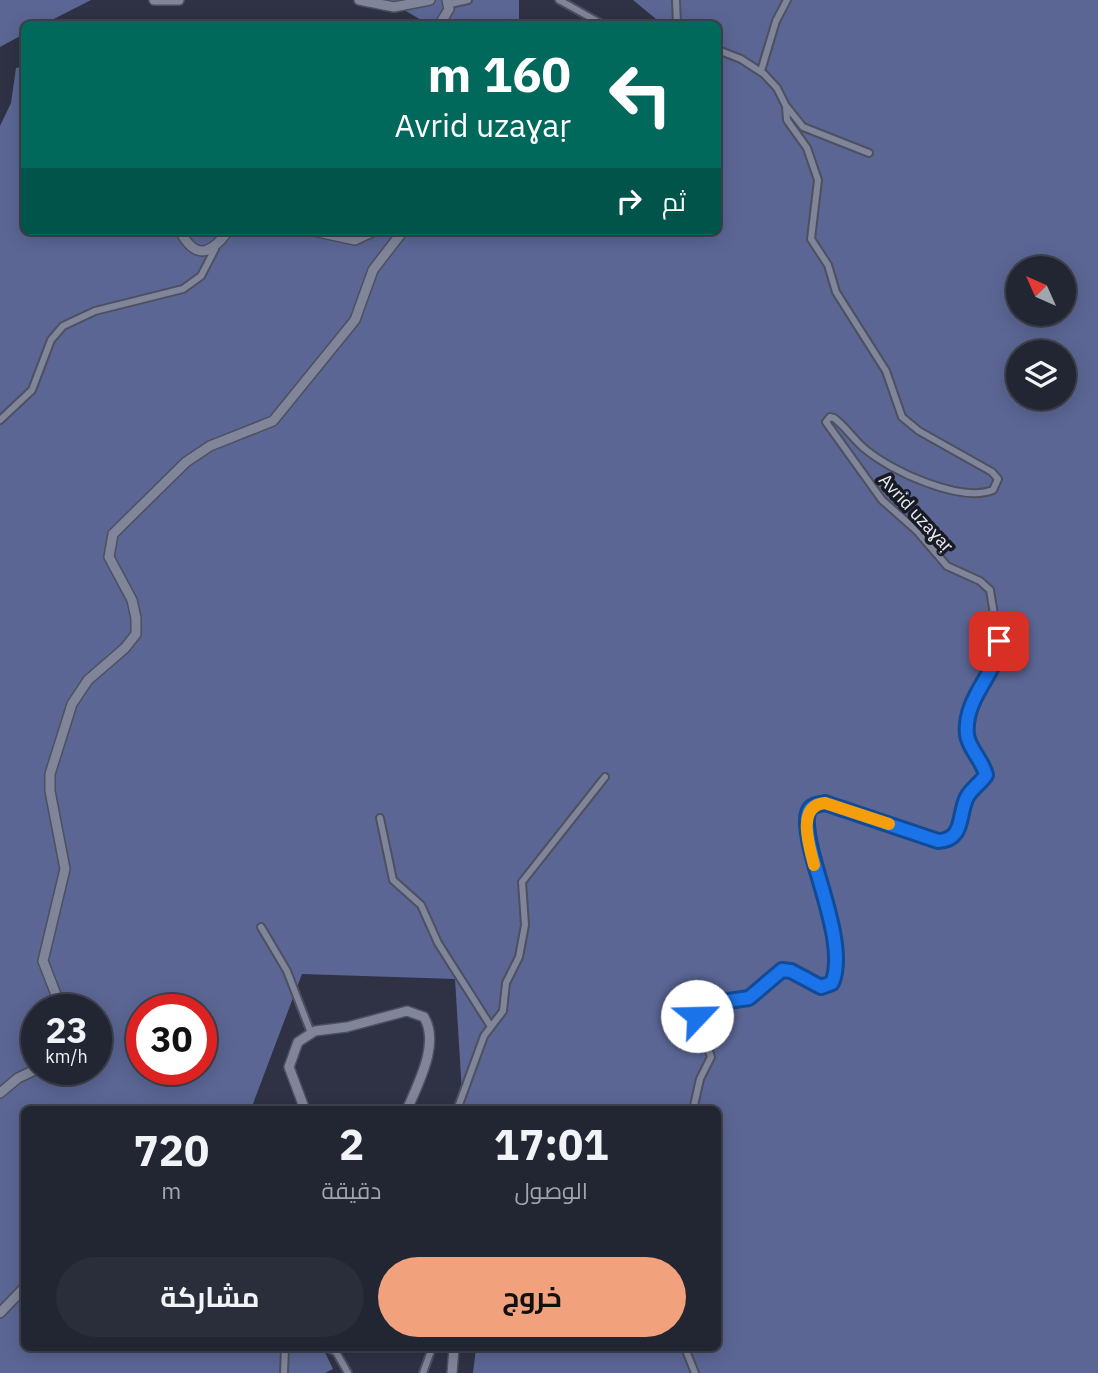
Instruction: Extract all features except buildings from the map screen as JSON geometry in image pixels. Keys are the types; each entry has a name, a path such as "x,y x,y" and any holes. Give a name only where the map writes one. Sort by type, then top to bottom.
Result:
{"street":[{"path":"154,0 179,0"},
{"path":"359,0 394,7 430,0"},
{"path":"441,21 448,2 468,0"},
{"path":"559,0 597,21"},
{"path":"676,0 677,21"},
{"path":"761,71 776,21 787,0"},
{"name":"Avrid uzaɣaṛ","path":"694,1106 700,1079 710,1057 697,1016 702,1006 749,998 782,970 791,971 821,987 829,986 834,980 834,941 813,860 807,823 810,808 825,803 938,841 955,834 960,827 965,801 986,775 967,732 979,686 1000,652 990,590 980,581 947,565 916,531 882,500 827,426 828,419 834,418 879,459 948,490 986,493 997,485 998,479 992,472 919,431 902,416 886,371 836,292 828,265 811,239 818,180 807,148 787,120 786,106 776,88 761,71 721,51"},
{"path":"786,106 803,127 869,153"},
{"path":"184,235 195,248 205,252 215,249"},
{"path":"0,420 32,390 51,340 63,326 82,315 183,289 201,276 225,235"},
{"path":"332,235 355,240 366,235"},
{"path":"56,994 43,961 65,869 50,791 50,774 72,704 88,680 136,634 132,600 109,557 113,534 186,461 210,446 273,421 355,320 373,270 400,235"},
{"path":"459,1106 490,1025 503,1011 506,982 523,941 526,916 522,882 605,777"},
{"path":"380,818 393,880 421,905 438,943 490,1025"},
{"path":"261,927 287,971 311,1032"},
{"path":"304,1106 290,1060 298,1042 311,1032 347,1027 407,1011 420,1013 428,1023 429,1047 408,1106"},
{"path":"0,1093 21,1077"},
{"path":"0,1313 21,1291"},
{"path":"284,1373 285,1351"},
{"path":"334,1351 348,1373"},
{"path":"423,1373 431,1351"},
{"path":"452,1373 454,1351"},
{"path":"686,1351 695,1373"}],"shaded area":[{"path":"0,0 91,0 50,21 21,21 21,36 0,47"},
{"path":"387,0 519,0 519,21 423,21"},
{"path":"633,0 1098,0 1098,1373 473,1373 476,1351 721,1351 721,1106 463,1106 455,979 302,974 252,1106 21,1106 21,1351 324,1351 333,1369 325,1373 0,1373 0,126 11,103 16,68 21,67 21,235 721,235 721,21 658,21"}],"slow traffic":[{"path":"814,865 807,823 810,808 815,805 825,803 889,824"}],"route":[{"path":"697,1016 697,1012 707,1004 725,1004 755,995 782,970 791,971 821,987 829,986 834,980 834,941 813,860 807,823 810,808 825,803 938,841 955,834 960,827 969,793 986,775 967,732 972,704 979,686 1000,652 999,641"}]}
